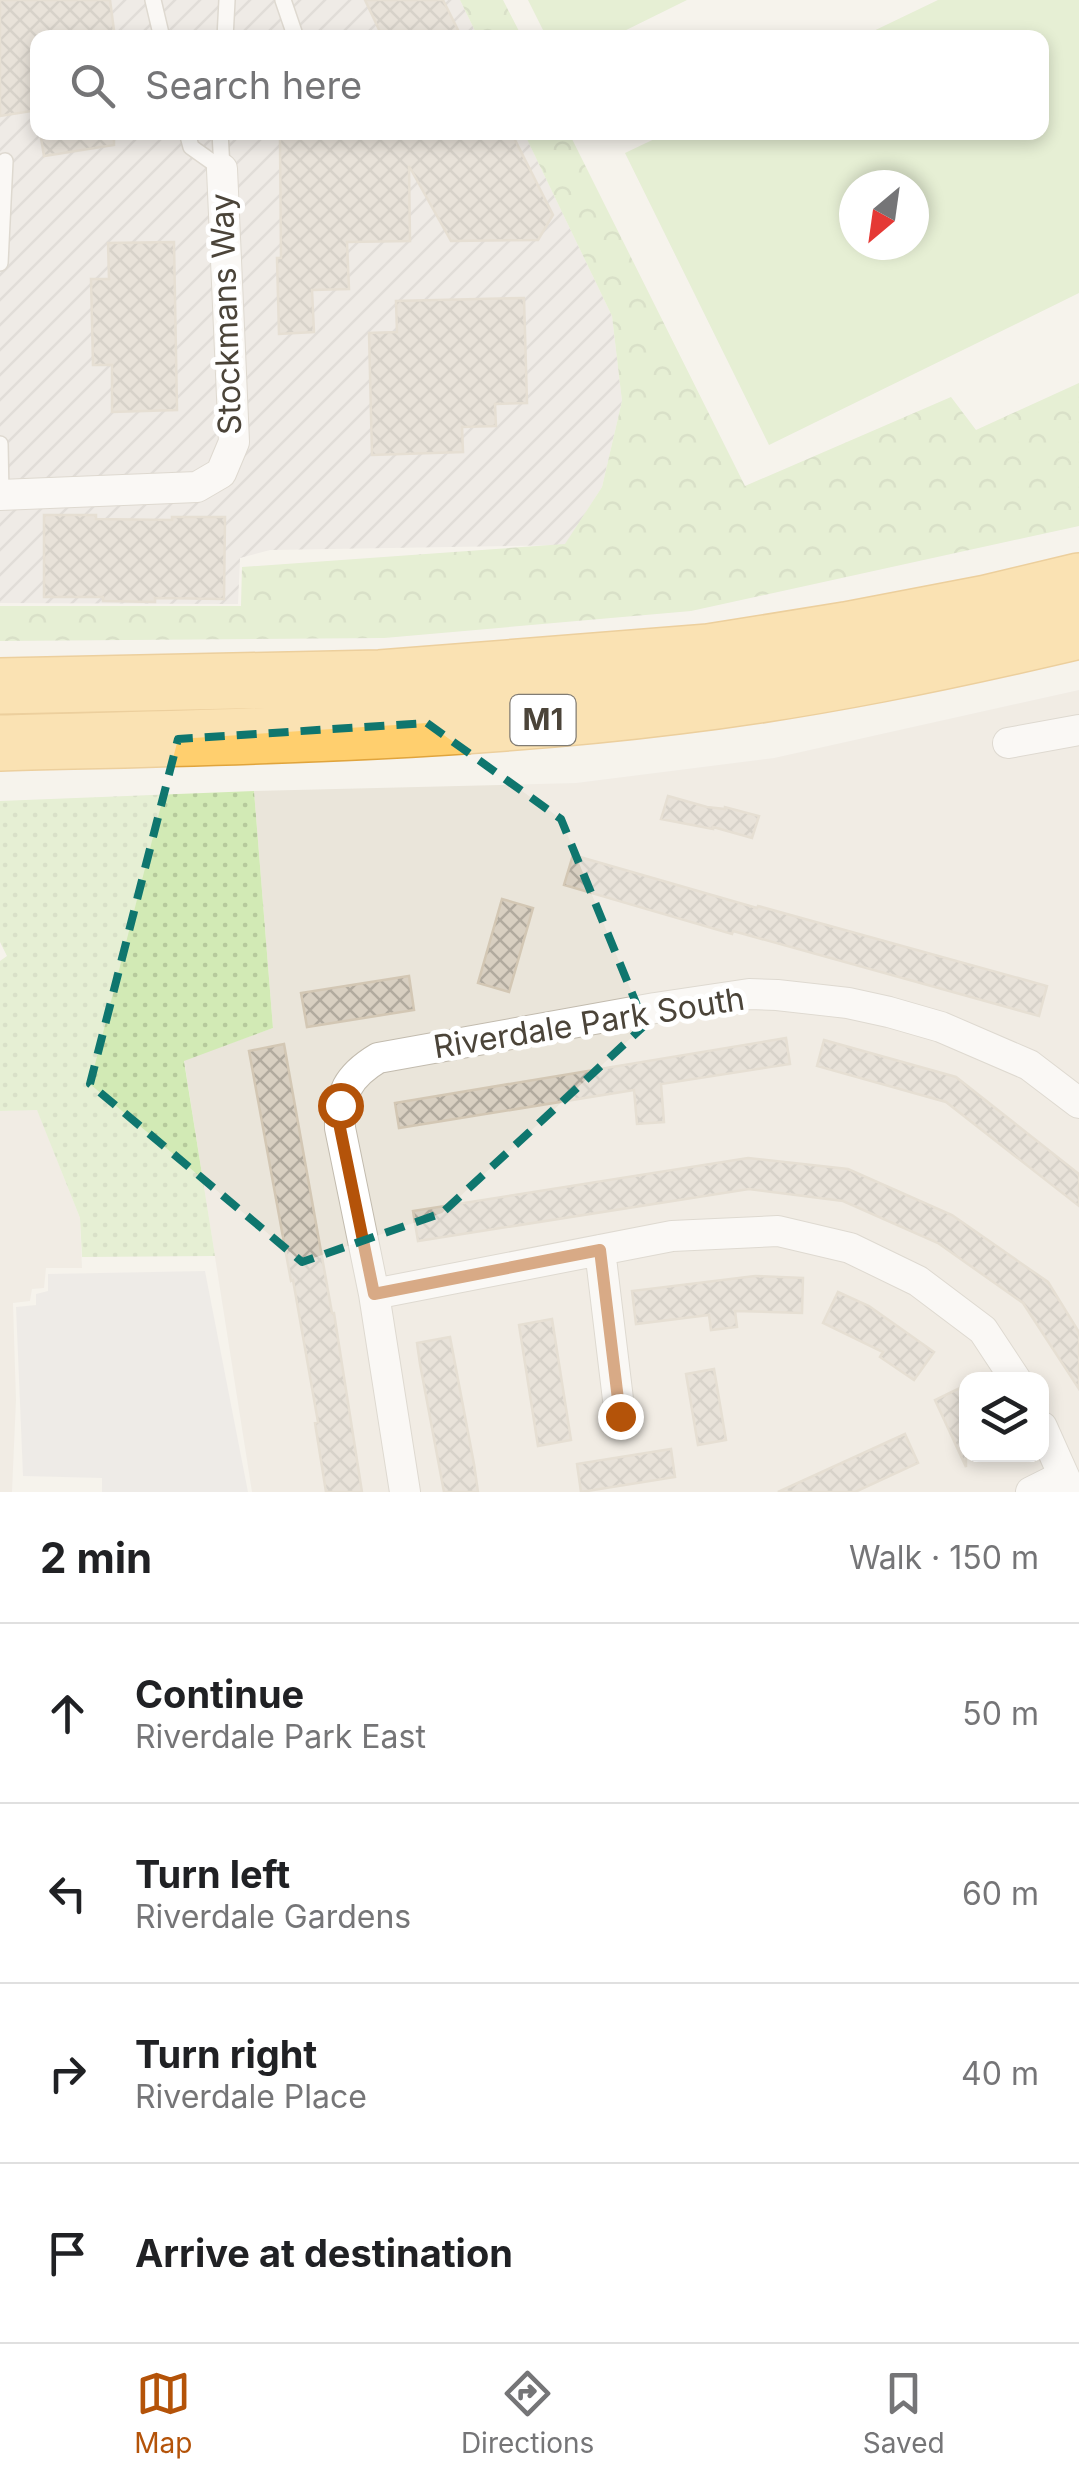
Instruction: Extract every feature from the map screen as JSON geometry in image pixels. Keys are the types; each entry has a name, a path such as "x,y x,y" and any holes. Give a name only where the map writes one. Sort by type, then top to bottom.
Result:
{"highway":[{"name":"M1","path":"0,686 380,678 709,652 899,620 1079,581"},
{"name":"M1","path":"0,743 366,732 661,708 848,679 1079,631"}],"street":[{"name":"Stockmans Way","path":"1,495 197,487 221,473 234,442 222,169"},
{"path":"1008,743 1079,730"},
{"name":"Riverdale Park South","path":"374,1294 340,1128 340,1105 354,1077 378,1058 655,1008 749,994 776,995 848,1003 941,1027 1029,1065 1079,1103"},
{"path":"405,1492 374,1294 672,1236 778,1232 850,1248 918,1281 983,1330 1011,1372"},
{"path":"600,1250 620,1416"},
{"path":"1031,1492 1067,1484 1049,1443"}],"lane":[{"path":"153,0 160,30"},
{"path":"225,30 226,0"},
{"path":"282,0 293,30"},
{"path":"189,140 191,147 222,169"},
{"path":"220,140 222,169"},
{"path":"0,263 5,161"},
{"path":"0,444 1,495"}],"highlighted area":[{"path":"427,723 561,819 645,1025 442,1213 302,1262 90,1084 178,739"}],"shaded area":[{"path":"0,0 460,0 475,30 30,30 30,140 527,140 612,316 622,401 602,487 565,545 270,550 240,558 238,604 0,603"},
{"path":"1079,690 1079,1492 252,1492 184,1060 273,1028 254,791 576,783 774,758"},
{"path":"37,1109 80,1218 82,1268 46,1268 44,1288 32,1289 30,1301 13,1303 16,1400 12,1492 0,1492 0,1111"},
{"path":"205,1271 248,1492 102,1492 102,1478 23,1476 16,1307 36,1305 36,1294 48,1291 48,1274"}],"green space":[{"path":"460,0 503,0 518,30 475,30"},
{"path":"528,0 687,0 626,30 543,30"},
{"path":"938,0 1079,0 1079,293 769,445 625,153 652,140 1049,140 1049,30 876,30"},
{"path":"527,140 572,140 745,486 951,397 976,430 1079,383 1079,526 691,611 384,638 0,641 0,606 241,606 242,567 565,544 602,487 622,401 612,316"},
{"path":"254,791 273,1028 184,1061 215,1256 82,1257 80,1218 37,1110 0,1111 0,961 7,956 0,942 0,801"}],"building":[{"path":"0,0 110,0 114,30 30,30 30,111 0,116"},
{"path":"365,0 443,0 458,30 379,30"},
{"path":"41,140 114,140 114,145 44,156"},
{"path":"280,140 515,140 553,215 538,240 451,241 409,166 410,241 347,242 349,289 312,290 314,332 279,334 277,258 281,258"},
{"path":"174,242 177,410 112,412 112,365 93,365 91,279 109,279 108,243"},
{"path":"524,298 527,403 495,404 496,426 462,427 463,452 372,455 369,333 397,332 396,301"},
{"path":"44,515 172,520 225,517 224,599 155,598 155,602 44,597"},
{"path":"668,796 759,816 752,838 661,819"},
{"path":"573,855 1047,986 1039,1016 564,885"},
{"path":"502,899 533,908 509,992 478,983"},
{"path":"409,976 414,1010 307,1027 301,993"},
{"path":"786,1038 790,1064 661,1084 664,1122 637,1124 634,1090 399,1128 395,1103"},
{"path":"824,1040 956,1077 1079,1174 1079,1206 946,1102 817,1066"},
{"path":"284,1044 334,1313 362,1492 326,1492 315,1423 318,1422 249,1051"},
{"path":"748,1158 848,1169 952,1215 1048,1282 1079,1332 1079,1389 1023,1303 938,1243 843,1201 749,1189 418,1241 413,1211"},
{"path":"755,1276 803,1278 802,1313 735,1311 737,1327 711,1330 709,1315 636,1324 632,1291"},
{"path":"838,1292 869,1306 934,1352 914,1380 880,1357 883,1352 823,1323"},
{"path":"552,1319 571,1440 538,1446 519,1325"},
{"path":"450,1337 478,1492 444,1492 420,1364 417,1343"},
{"path":"714,1369 726,1440 698,1445 686,1374"},
{"path":"959,1388 959,1452 935,1400"},
{"path":"905,1434 918,1463 855,1492 778,1492"},
{"path":"671,1449 675,1477 581,1492 577,1464"}],"route":[{"path":"340,1105 340,1128 374,1294 600,1250 620,1416"}]}
